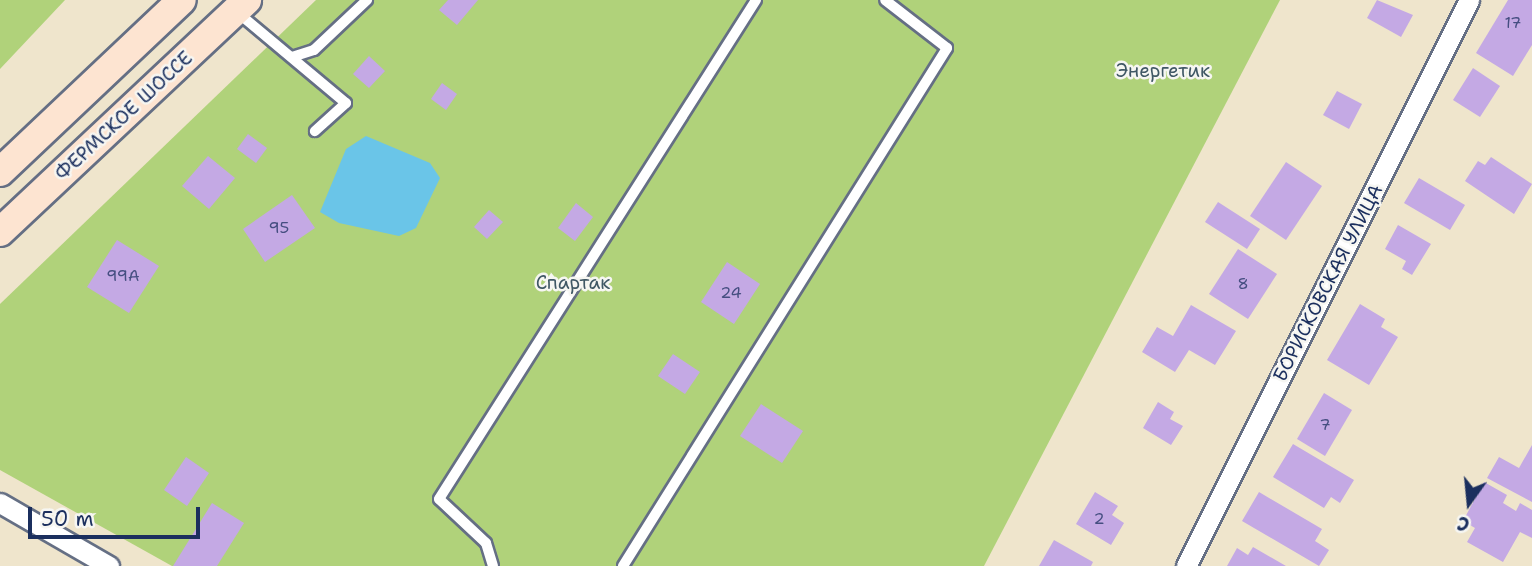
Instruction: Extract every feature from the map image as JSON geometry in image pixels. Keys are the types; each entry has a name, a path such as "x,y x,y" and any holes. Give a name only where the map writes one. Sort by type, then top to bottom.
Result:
{"main road":[{"path":"0,172 182,0"},
{"name":"ФЕРМСКОЕ ШОССЕ","path":"0,232 242,6"}],"street":[{"name":"БОРИСКОВСКАЯ УЛИЦА","path":"1186,566 1469,0"},
{"path":"0,503 108,566"}],"lane":[{"path":"292,57 314,50 367,0"},
{"path":"494,566 486,543 439,499 757,0"},
{"path":"623,566 947,48 886,0"},
{"path":"242,6 292,57 346,103 315,131"}],"green space":[{"path":"0,0 65,0 0,69"},
{"name":"Спартак","path":"316,0 1280,0 984,566 172,566 0,470 0,304"}],"water":[{"path":"366,136 430,163 440,178 416,228 399,236 339,223 320,212 346,149"}],"building":[{"path":"448,0 478,0 457,25 439,10"},
{"path":"1377,0 1413,15 1401,37 1367,18"},
{"path":"1508,0 1532,0 1532,45 1513,76 1476,53"},
{"path":"369,56 385,71 369,88 353,74"},
{"path":"1473,68 1500,86 1480,117 1453,100"},
{"path":"442,83 457,94 446,110 431,99"},
{"path":"1337,91 1362,104 1349,129 1323,115"},
{"path":"248,134 267,148 256,163 237,149"},
{"path":"208,156 235,178 209,209 182,186"},
{"path":"1491,157 1532,184 1514,214 1465,181 1478,161 1485,165"},
{"path":"1286,162 1322,186 1286,240 1250,216"},
{"path":"1419,178 1465,205 1450,230 1404,203"},
{"path":"292,195 315,228 265,262 243,229"},
{"path":"1218,202 1260,229 1247,249 1205,222"},
{"path":"576,203 593,217 575,241 558,228"},
{"path":"489,210 503,222 487,239 474,227"},
{"path":"1398,225 1431,244 1412,275 1402,269 1406,261 1385,249"},
{"path":"117,240 159,266 129,313 87,287"},
{"path":"1238,249 1277,274 1248,319 1209,294"},
{"path":"727,262 760,284 734,324 701,302"},
{"path":"1360,304 1385,319 1381,327 1398,337 1369,385 1327,360"},
{"path":"1191,305 1236,331 1215,365 1189,350 1175,372 1142,352 1157,327 1173,336"},
{"path":"673,354 700,372 685,394 658,376"},
{"path":"1324,393 1352,410 1325,456 1297,439"},
{"path":"1158,402 1174,412 1170,419 1183,426 1171,445 1143,428"},
{"path":"761,404 803,431 782,463 740,436"},
{"path":"1293,444 1354,480 1340,503 1331,497 1324,508 1273,477"},
{"path":"1532,445 1532,502 1487,478 1499,457 1519,468"},
{"path":"186,457 209,473 187,506 164,490"},
{"path":"1484,482 1507,495 1503,503 1516,511 1520,503 1532,510 1532,538 1520,532 1503,562 1467,542 1475,528 1463,521"},
{"path":"1095,492 1118,506 1112,515 1124,523 1111,545 1076,524"},
{"path":"1259,492 1322,529 1315,541 1329,550 1319,566 1242,521"},
{"path":"212,503 244,523 217,566 173,566"},
{"path":"1054,540 1093,562 1091,566 1039,566"},
{"path":"1253,547 1286,566 1227,566 1237,548 1248,555"}],"park label":[{"name":"Энергетик","path":"1163,71"}]}
